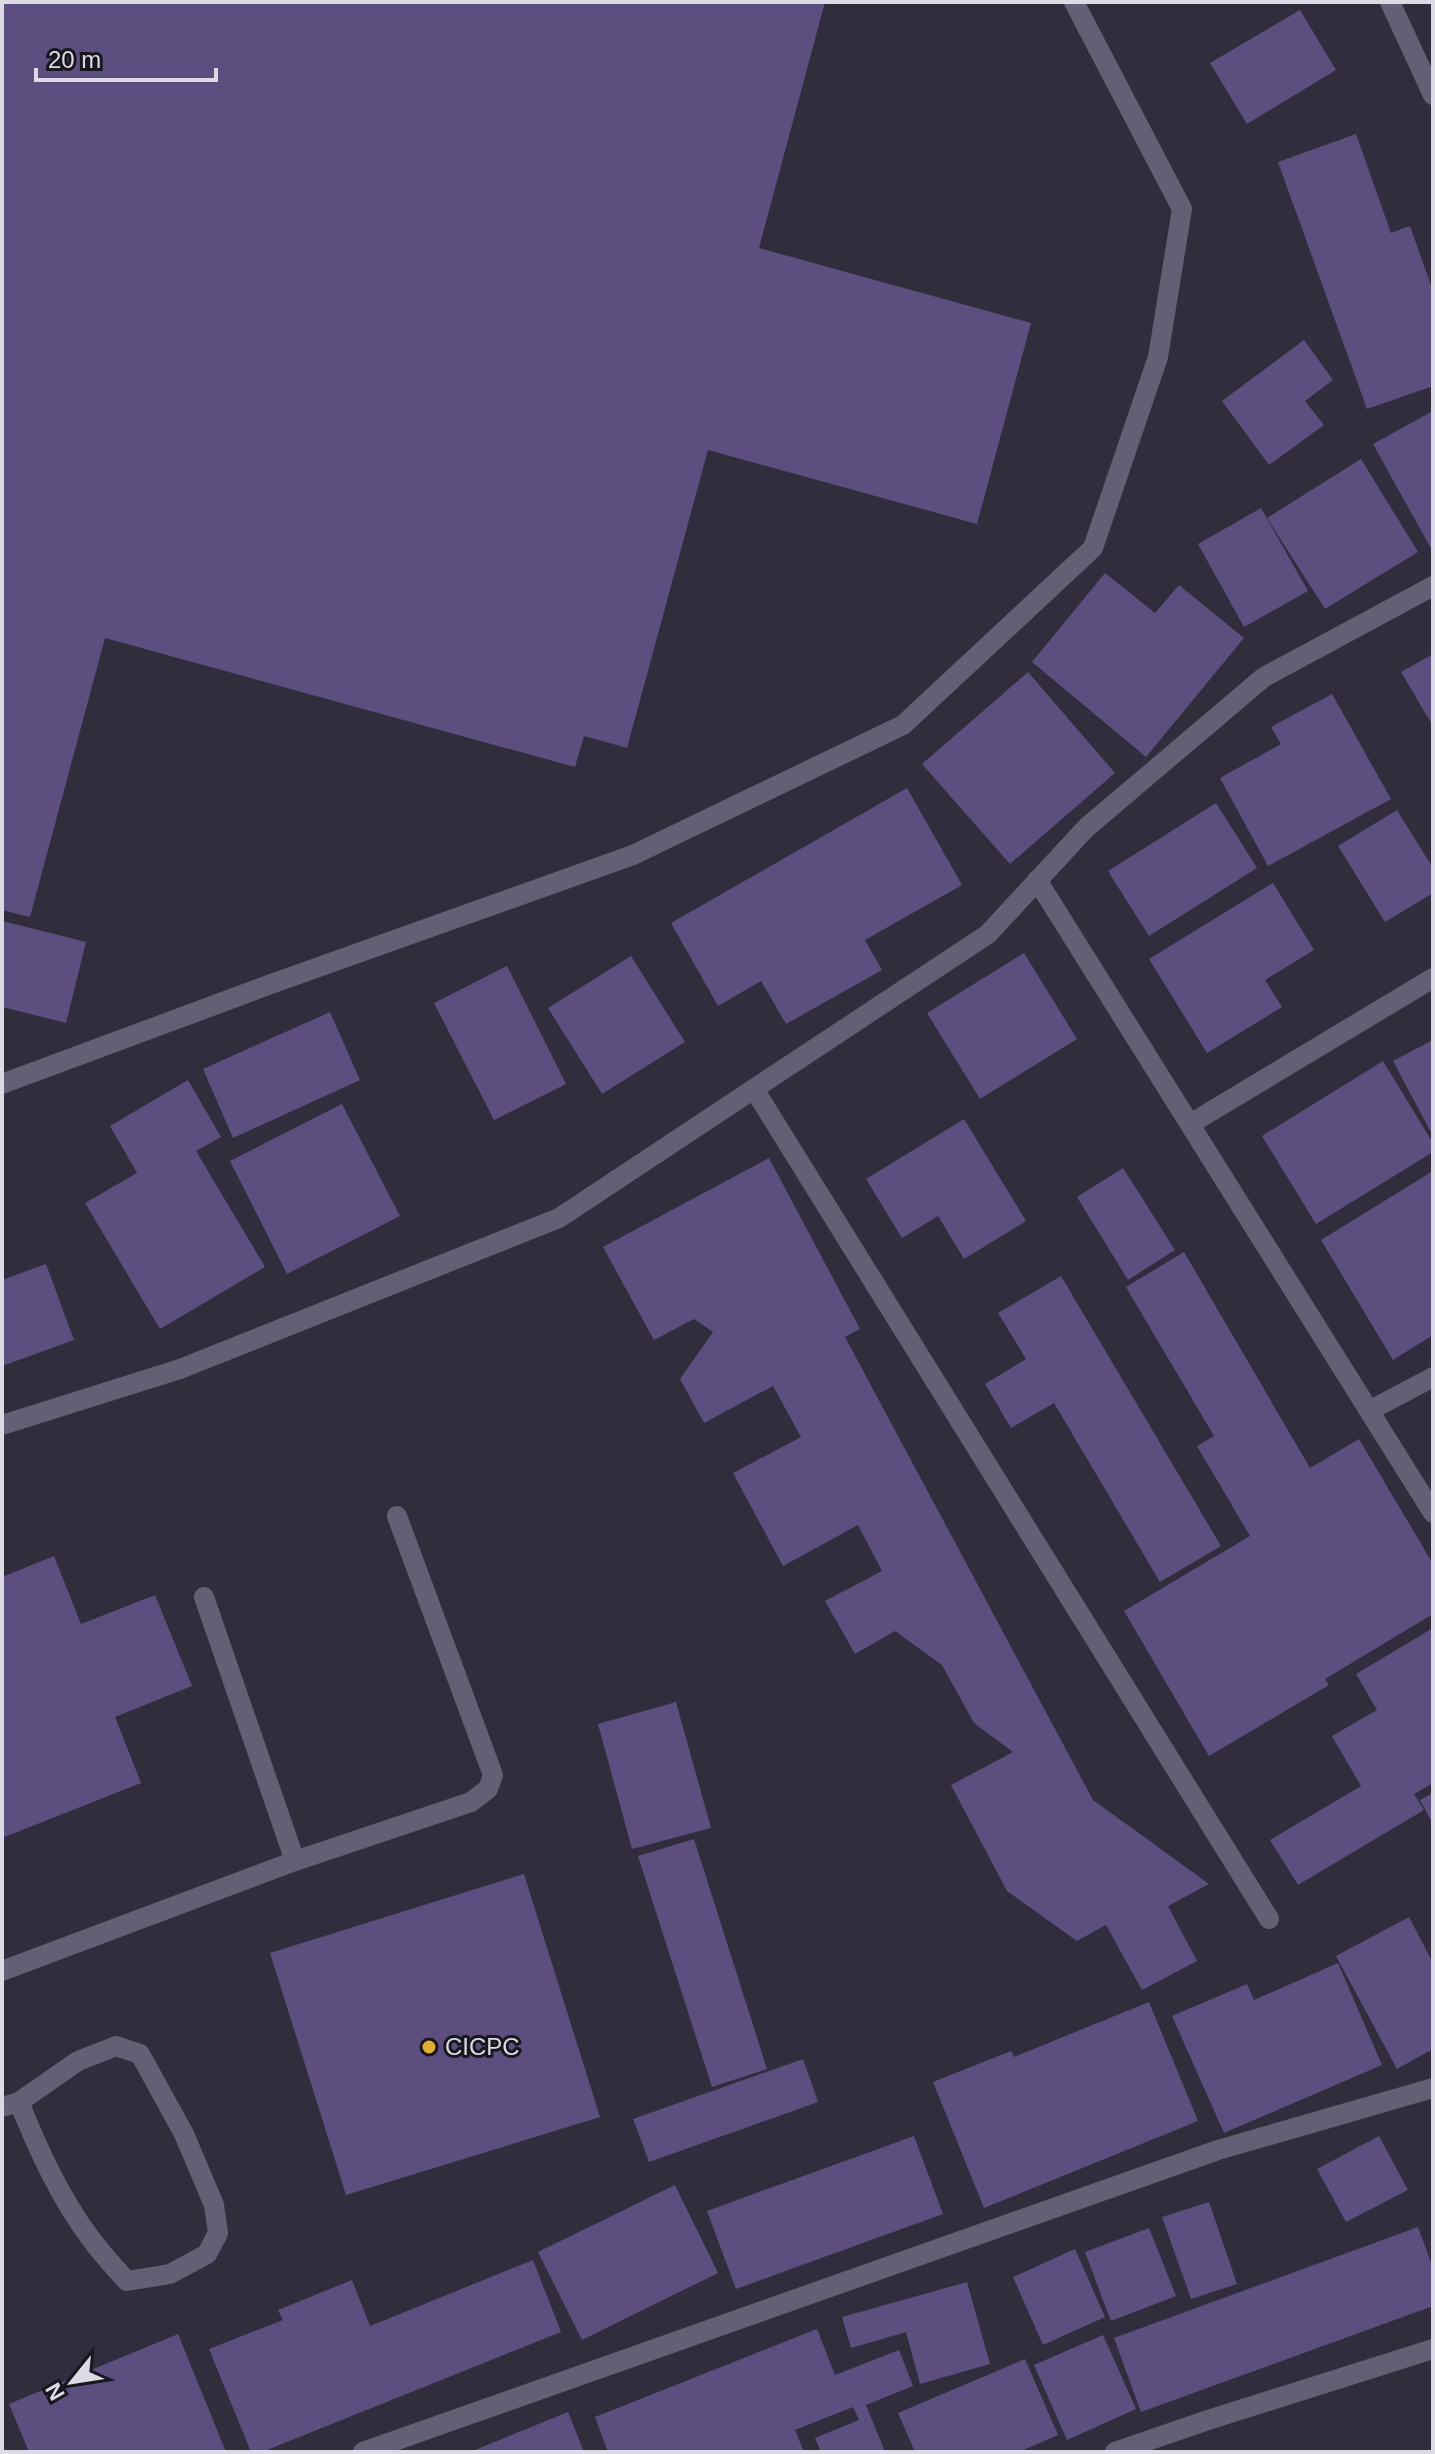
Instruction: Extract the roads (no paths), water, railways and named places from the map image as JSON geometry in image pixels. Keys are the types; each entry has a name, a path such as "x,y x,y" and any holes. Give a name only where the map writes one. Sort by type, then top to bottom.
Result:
{"street":[{"path":"2,1084 633,855 903,725 1093,548 1158,357 1182,209 1074,2"},
{"path":"1390,2 1433,95"},
{"path":"2,1425 180,1369 559,1218 988,934 1086,828 1264,677 1433,586"},
{"path":"1037,880 1433,1513"},
{"path":"1190,1124 1433,978"},
{"path":"754,1089 1269,1919"},
{"path":"1369,1411 1433,1377"},
{"path":"2,1971 295,1861 471,1802 488,1789 493,1775 397,1516"},
{"path":"204,1597 295,1861"},
{"path":"116,2046 140,2054 184,2134 214,2205 218,2233 207,2254 170,2274 127,2281 90,2239 11,2104 78,2061 116,2046"},
{"path":"363,2452 1218,2150 1433,2088"},
{"path":"1115,2452 1433,2349"}],"place":[{"name":"CICPC","path":"429,2047"}]}
